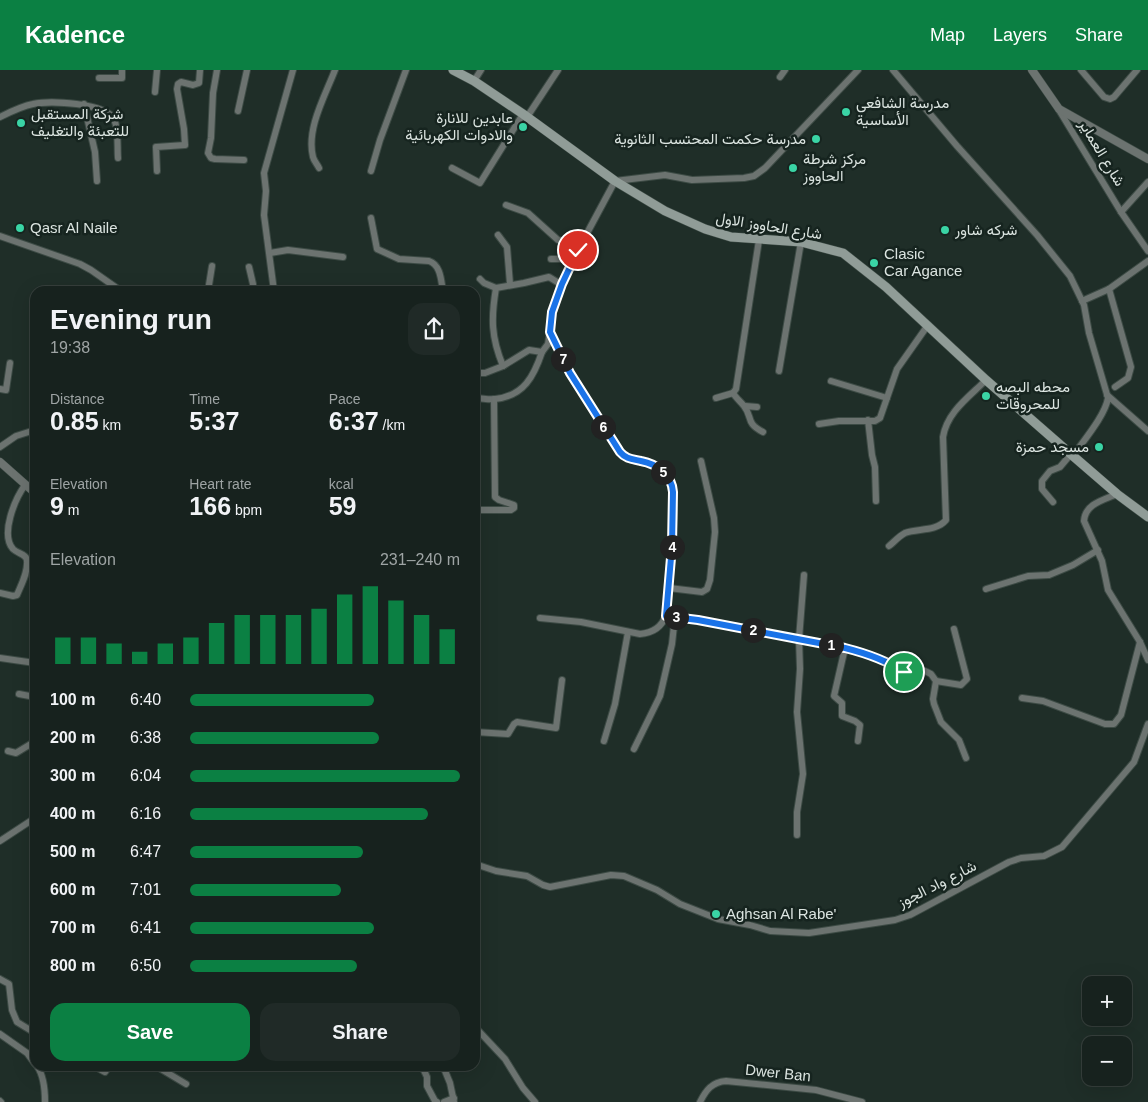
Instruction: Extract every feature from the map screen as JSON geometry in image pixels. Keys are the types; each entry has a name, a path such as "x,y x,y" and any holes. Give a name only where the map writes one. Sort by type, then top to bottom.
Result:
{"main road":[{"name":"شارع الحاووز الاول","path":"453,70 474,81 615,180 665,211 705,229 731,237 801,242 843,253 886,287 986,380 1117,494 1148,517"}],"street":[{"path":"100,78 122,78 122,70"},
{"path":"155,92 157,70"},
{"path":"158,171 156,147 185,145 177,89 178,84 181,82 193,85 199,83 200,70"},
{"path":"217,70 213,93 211,138 208,154 211,158 215,159 244,160"},
{"path":"238,111 247,70"},
{"path":"273,286 264,215 266,191 264,173 294,70"},
{"path":"319,168 314,159 312,143 314,126 335,70"},
{"path":"372,171 380,140 406,70"},
{"path":"474,81 481,70"},
{"path":"452,168 480,183 525,115 558,70"},
{"path":"780,78 786,70"},
{"path":"480,398 494,399 509,396 523,388 535,373 542,352 548,344 552,312 562,284 615,180 665,175 692,180 754,176 765,168 858,70"},
{"path":"893,70 1070,276 1082,301 1107,395 1105,408 1072,455 1060,467 1050,471 1042,481 1042,489 1053,502"},
{"name":"شارع العماير","path":"1032,70 1059,109 1121,212 1148,251"},
{"path":"1081,70 1104,96 1110,99 1115,96 1138,70"},
{"path":"0,117 31,104 46,102 84,104 105,111 113,118 116,126 118,158"},
{"path":"84,104 95,152 96,181"},
{"path":"1059,109 1148,159"},
{"path":"1121,212 1148,182"},
{"path":"506,205 528,213 570,250"},
{"path":"371,218 377,249 399,259 434,262 438,268 442,286"},
{"path":"0,236 80,264 114,286"},
{"path":"498,236 507,247 510,284"},
{"path":"716,398 733,394 736,389 759,240"},
{"path":"778,371 801,242"},
{"path":"270,253 288,250 344,257"},
{"path":"551,259 562,259 570,250 578,250"},
{"path":"1082,301 1109,289 1148,261"},
{"path":"209,286 212,266"},
{"path":"249,267 253,286"},
{"path":"480,280 484,284 490,284 496,288 549,277 562,284"},
{"path":"496,288 493,312 495,346 503,366"},
{"path":"1109,289 1131,367 1128,378 1115,387"},
{"path":"819,424 840,421 875,421 880,418 897,369 928,325"},
{"path":"540,618 581,622 640,634 658,628 666,616 672,546 672,484 667,476 657,468 642,461 628,459 620,452 570,373 550,332"},
{"path":"480,373 503,366 530,350 542,352"},
{"path":"0,389 6,390 10,363"},
{"path":"889,546 904,533 940,525 946,520 942,437 944,430 953,412 986,380"},
{"path":"831,381 888,398"},
{"path":"733,394 745,406 749,421 763,432"},
{"path":"1107,395 1148,431"},
{"path":"480,510 511,510 514,508 514,505 495,497 494,399"},
{"path":"745,406 757,407"},
{"path":"868,420 875,467 876,501"},
{"path":"0,447 16,436 30,432"},
{"path":"669,588 702,592 707,589 710,580 714,525 701,461"},
{"path":"0,462 30,489"},
{"path":"0,594 17,595 25,577 28,560 25,556 12,549 8,542 7,529 11,509 25,485"},
{"path":"1117,494 1090,506 1084,515 1086,527 1102,561 1108,590 1140,642 1148,660"},
{"path":"986,588 1028,576 1049,575 1073,565 1098,550"},
{"path":"797,835 797,812 803,774 797,712 800,669 799,639 804,576"},
{"path":"666,616 675,616 845,648 861,652 907,672 925,671 931,674 936,681 961,685 967,679 954,629"},
{"path":"634,749 660,696 672,644 675,616"},
{"path":"604,741 615,704 628,632"},
{"path":"1022,698 1043,701 1106,724 1114,724 1121,716 1140,642"},
{"path":"845,648 834,696 842,703 842,716 856,721 860,725 858,741"},
{"path":"0,658 30,662"},
{"path":"480,732 508,734 516,722 556,728 562,680"},
{"path":"936,681 933,698 941,722 959,740 966,758"},
{"path":"19,694 30,696"},
{"name":"شارع واد الجوز","path":"480,866 496,871 527,876 550,887 611,875 624,876 657,890 680,904 718,919 770,931 809,934 895,920 910,915 1009,862 1021,858 1044,856 1058,850 1134,762 1148,724"},
{"path":"8,751 16,753 30,744"},
{"path":"0,841 30,821"},
{"path":"0,979 9,984 12,1010 17,1022 30,1030"},
{"path":"480,1032 505,1059 523,1088 535,1102"},
{"path":"0,1034 30,1058"},
{"path":"40,1071 45,1092 45,1102"},
{"path":"164,1071 186,1084"},
{"path":"424,1071 427,1077 427,1086 437,1102"},
{"path":"444,1102 454,1100 445,1071"},
{"name":"Dwer Ban","path":"700,1102 710,1086 723,1081 832,1093 862,1102"}],"place":[{"name":"مدرسة الشافعي الأساسية","path":"846,112"},
{"name":"شركة المستقبل للتعبئة والتغليف","path":"21,123"},
{"name":"عابدين للانارة والادوات الكهربائية","path":"523,127"},
{"name":"مدرسة حكمت المحتسب الثانوية","path":"816,139"},
{"name":"مركز شرطة الحاووز","path":"793,168"},
{"name":"Qasr Al Naile","path":"20,228"},
{"name":"شركه شاور","path":"945,230"},
{"name":"Clasic Car Agance","path":"874,263"},
{"name":"محطه البصه للمحروقات","path":"986,396"},
{"name":"مسجد حمزة","path":"1099,447"},
{"name":"Aghsan Al Rabe'","path":"716,914"}],"route":[{"path":"578,250 562,284 552,312 550,332 570,373 620,452 628,459 642,461 662,471 672,484 672,546 666,616 698,620 845,648 894,665 904,672"}]}
